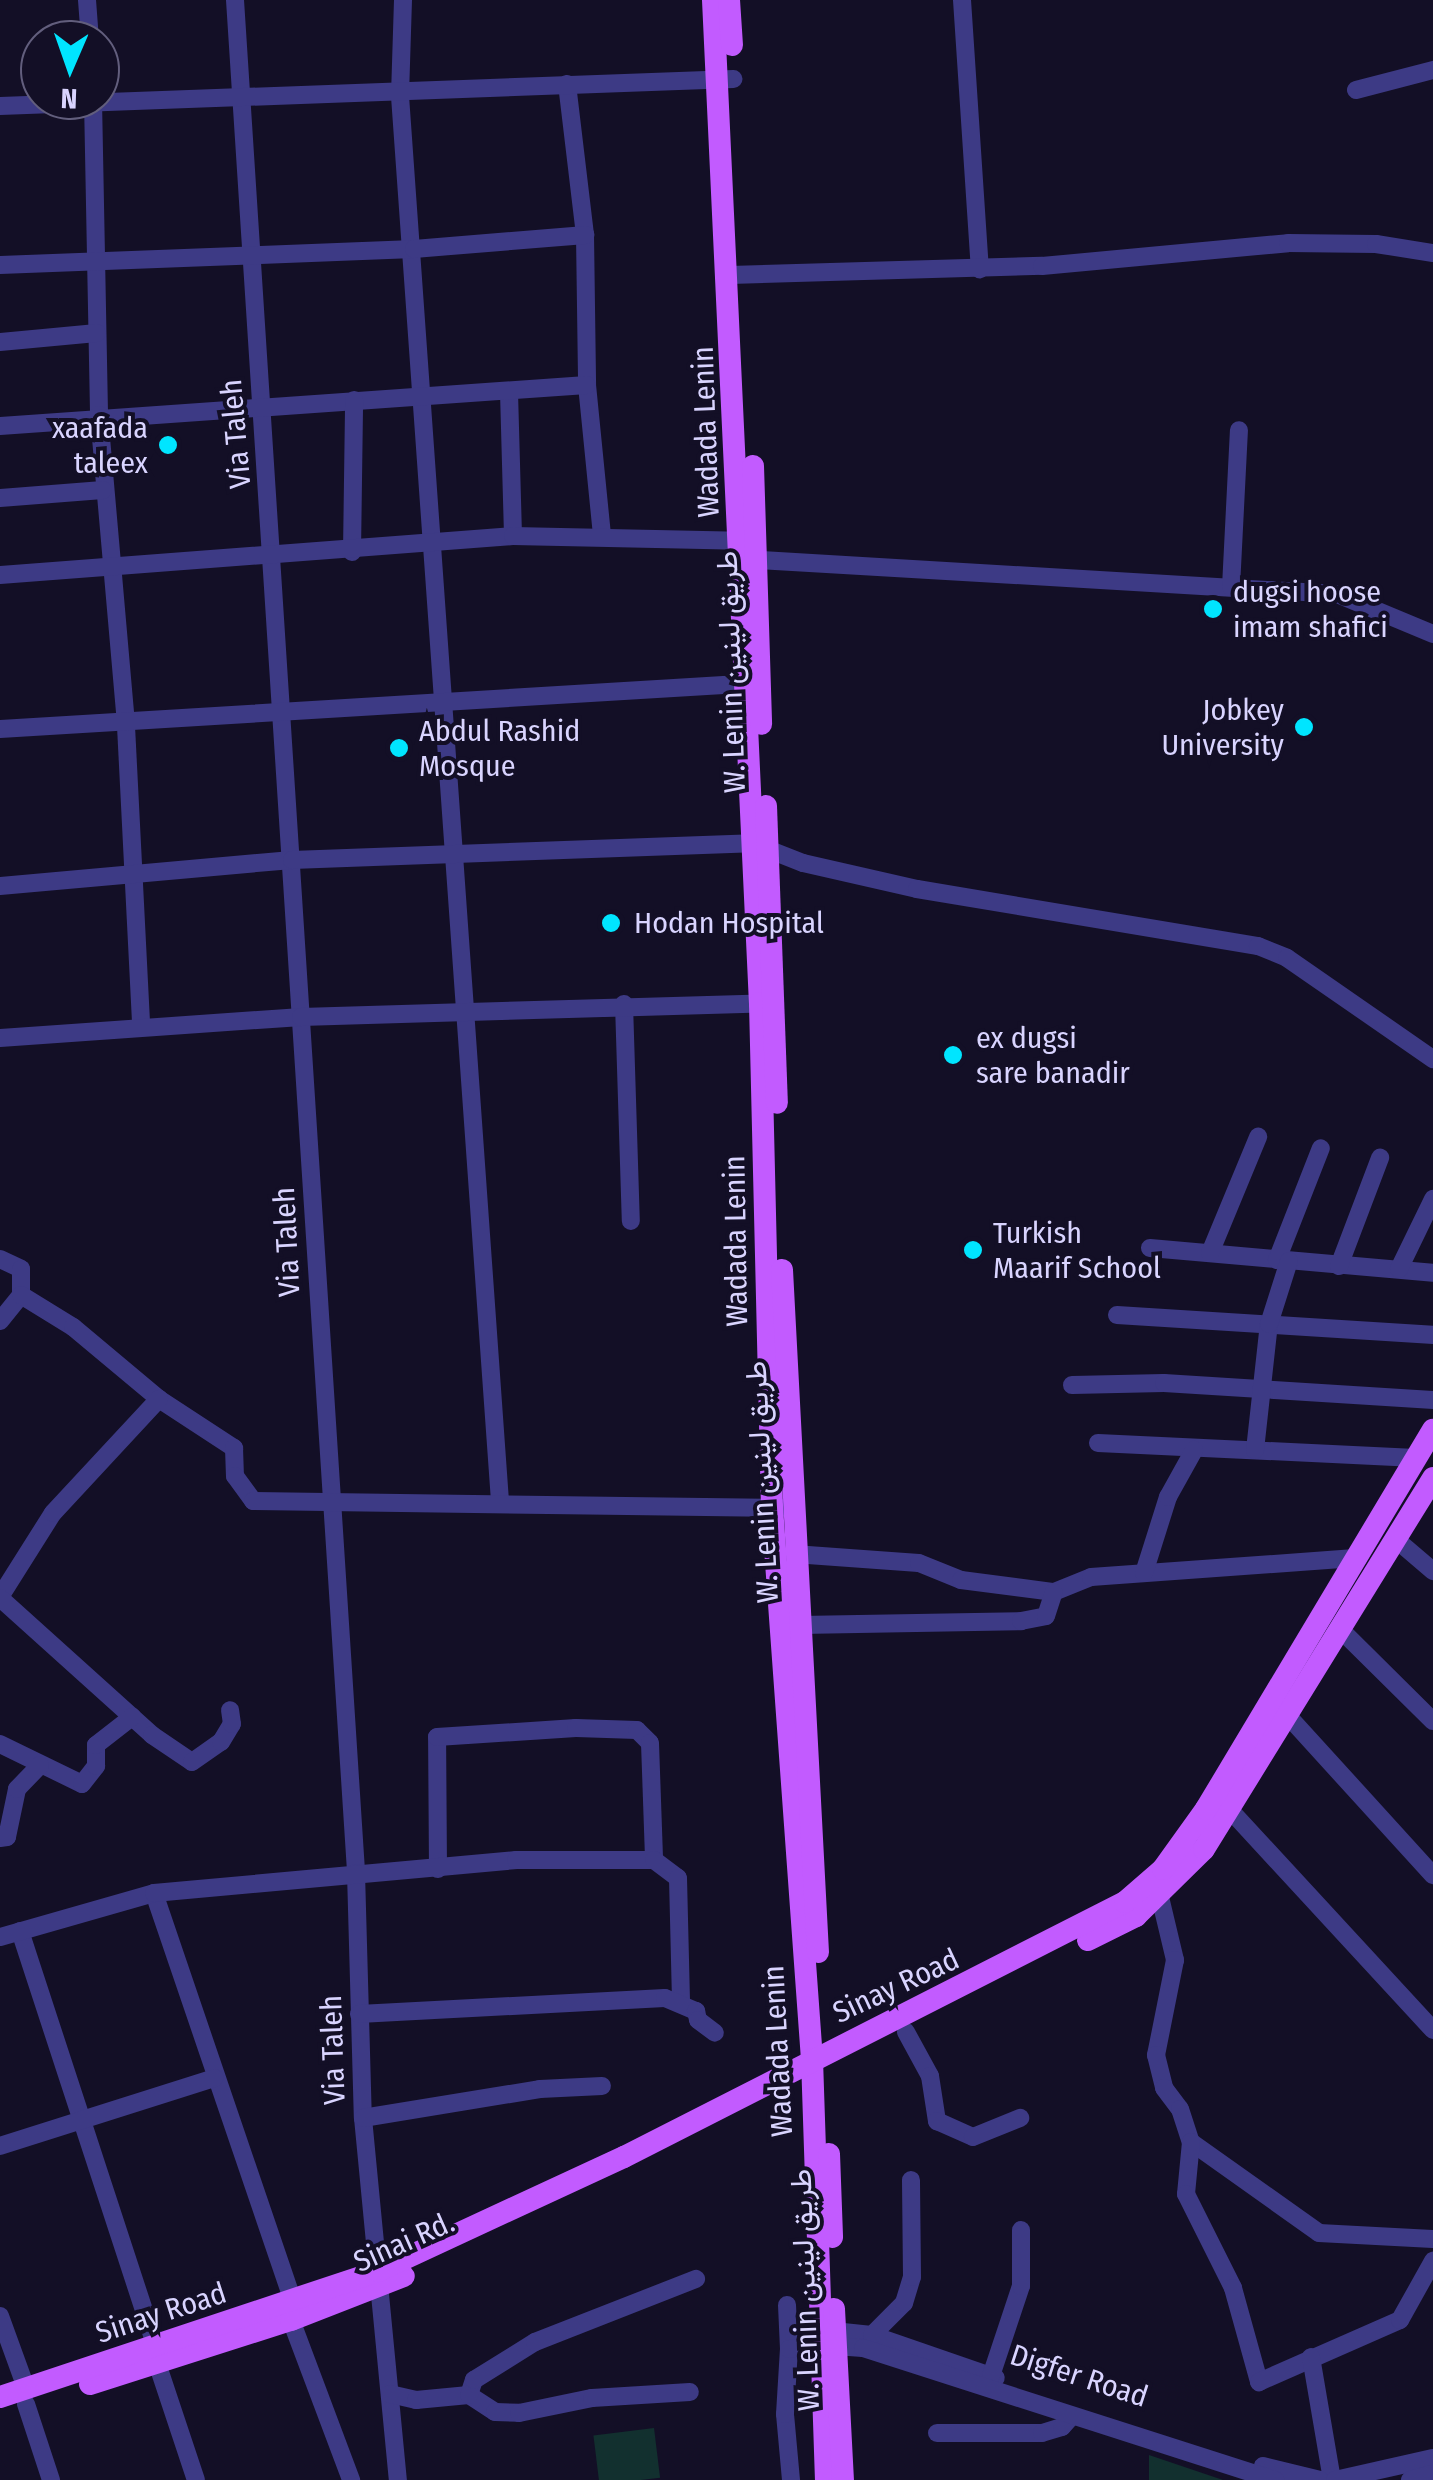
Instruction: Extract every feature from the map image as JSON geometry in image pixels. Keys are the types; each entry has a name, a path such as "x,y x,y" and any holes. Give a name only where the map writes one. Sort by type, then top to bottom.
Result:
{"main road":[{"name":"Wadada Lenin","path":"713,0 726,79 737,275 760,845 760,1002 782,1508 819,2064"},
{"path":"726,79 729,0"},
{"name":"W. Lenin طريق لينين","path":"760,845 782,1508 794,1554 800,1624 804,1882"},
{"name":"Sinay Road","path":"0,2397 26,2396 292,2311 378,2279 819,2064 1084,1928 1145,1888 1206,1809 1433,1430"},
{"name":"Sinay Road","path":"819,2064 906,2032 1122,1923 1160,1897 1231,1811 1399,1542 1433,1478"},
{"name":"W. Lenin طريق لينين","path":"819,2064 827,2338 844,2480"},
{"path":"826,2480 827,2338"},
{"path":"0,2412 26,2396"}],"street":[{"name":"Via Taleh","path":"235,0 248,257 274,559 278,713 292,860 356,1873 363,2118 398,2480"},
{"path":"403,0 400,96 414,250 500,1503"},
{"path":"962,0 980,268"},
{"path":"1356,90 1433,70"},
{"path":"120,101 400,96 567,84 726,79"},
{"path":"567,84 585,235 587,385 602,535"},
{"path":"93,120 92,259 99,415 126,726 130,873 141,1026"},
{"path":"0,265 414,250 585,235"},
{"path":"737,275 980,268 1288,243 1376,244 1433,253"},
{"path":"0,342 97,333"},
{"path":"0,426 99,415 587,385"},
{"path":"509,392 513,536"},
{"path":"352,552 354,400"},
{"path":"1230,587 1239,430"},
{"path":"0,498 103,490"},
{"path":"0,575 274,559 513,536 602,535 748,550 1338,594 1433,634"},
{"path":"0,730 126,726 751,683"},
{"path":"0,886 292,860 760,845 803,863 917,888 1258,946 1286,958 1433,1059"},
{"path":"0,1038 301,1017 760,1002"},
{"path":"624,1004 630,1221"},
{"path":"1210,1254 1258,1137"},
{"path":"1255,1450 1270,1324 1283,1260 1321,1148"},
{"path":"1339,1266 1380,1158"},
{"path":"1400,1268 1433,1199"},
{"path":"1150,1248 1433,1273"},
{"path":"0,1259 21,1269 21,1296 0,1321"},
{"path":"21,1296 123,1364 158,1399 234,1448 235,1476 253,1501 782,1508"},
{"path":"1117,1316 1433,1335"},
{"path":"1072,1386 1264,1388 1433,1400"},
{"path":"158,1399 53,1513 0,1598 132,1717 192,1762 221,1742 232,1724 230,1710"},
{"path":"1098,1444 1416,1458"},
{"path":"1144,1573 1168,1496 1194,1450"},
{"path":"1399,1542 1433,1571"},
{"path":"794,1554 918,1563 961,1580 1054,1592 1091,1578 1358,1558"},
{"path":"800,1624 1021,1621 1046,1616 1054,1592"},
{"path":"1342,1631 1433,1721"},
{"path":"0,1744 22,1750 24,1761 88,1782 96,1745 132,1717"},
{"path":"1289,1717 1433,1876"},
{"path":"438,1869 438,1737 576,1728 637,1730 650,1743 654,1860"},
{"path":"0,1838 7,1837 17,1789 40,1766"},
{"path":"1231,1811 1433,2030"},
{"path":"0,1937 154,1893 516,1860 654,1860 678,1878 680,2001"},
{"path":"154,1893 351,2480"},
{"path":"1160,1897 1176,1960 1156,2055 1164,2088 1180,2109 1191,2142 1186,2194 1234,2288 1254,2378 1274,2380 1311,2357 1400,2320 1433,2261"},
{"path":"20,1931 196,2480"},
{"path":"359,2014 680,2001 715,2033"},
{"path":"906,2032 930,2076 937,2120 973,2138 1020,2118"},
{"path":"0,2146 214,2078"},
{"path":"363,2118 540,2089 602,2086"},
{"path":"1191,2142 1319,2233 1433,2239"},
{"path":"872,2335 904,2303 912,2277 911,2180"},
{"path":"991,2376 1021,2286 1021,2230"},
{"path":"469,2394 474,2380 535,2342 696,2279"},
{"path":"786,2305 791,2480"},
{"path":"0,2316 51,2480"},
{"name":"Digfer Road","path":"827,2338 872,2335 1320,2480"},
{"path":"789,2349 827,2338"},
{"name":"Digfer Road","path":"827,2338 1275,2480"},
{"path":"1311,2357 1334,2480 1433,2458"},
{"path":"390,2394 416,2400 469,2394 495,2412 518,2413 592,2398 690,2392"},
{"path":"938,2433 1042,2433 1062,2428 1072,2416"},
{"path":"1410,2480 1433,2474"}],"green space":[{"path":"654,2428 660,2478 599,2480 593,2435"},
{"path":"1149,2455 1223,2480 1149,2480"}],"place":[{"name":"xaafada taleex","path":"168,445"},
{"name":"dugsi hoose imam shafici","path":"1213,609"},
{"name":"Jobkey University","path":"1304,727"},
{"name":"Abdul Rashid Mosque","path":"399,748"},
{"name":"Hodan Hospital","path":"611,923"},
{"name":"ex dugsi sare banadir","path":"953,1055"},
{"name":"Turkish Maarif School","path":"973,1250"}]}
